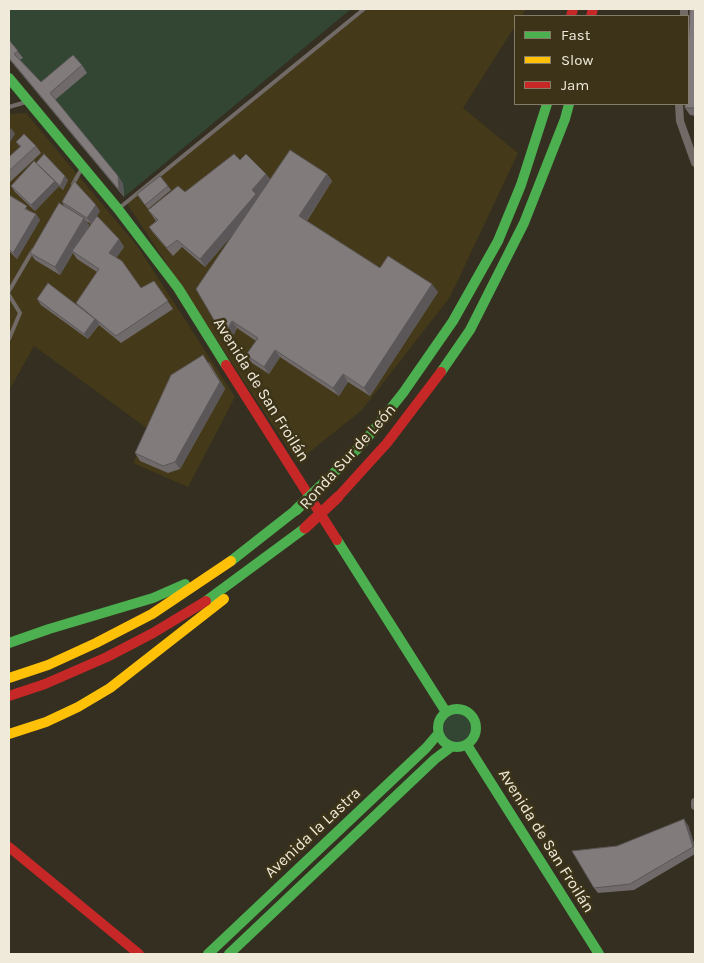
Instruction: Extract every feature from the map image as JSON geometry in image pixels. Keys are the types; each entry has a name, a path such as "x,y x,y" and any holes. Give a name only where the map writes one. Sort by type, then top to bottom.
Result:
{"main road":[{"name":"Avenida de San Froilán","path":"9,78 118,209 178,288 446,712"},
{"name":"Ronda Sur de León","path":"9,678 48,664 96,643 152,614 227,566 296,510 364,442 403,392 453,321 498,241 521,185 547,105"},
{"name":"Ronda Sur de León","path":"9,696 54,680 107,656 153,633 200,605 305,528 338,497 393,435 435,381 470,330 524,223 569,105"},
{"path":"9,734 46,722 78,707 110,688 245,583 280,547"},
{"path":"9,643 153,598 227,566"},
{"path":"458,708 471,714 475,720 476,734 467,745 456,748 443,742 438,734 438,726 446,712 458,708"},
{"name":"Avenida la Lastra","path":"208,954 426,748 438,734"},
{"name":"Avenida de San Froilán","path":"467,745 599,954"},
{"name":"Avenida la Lastra","path":"229,954 451,746"},
{"path":"9,847 139,954"}],"street":[{"path":"679,105 680,121 695,162"}],"lane":[{"path":"118,209 364,9"},
{"path":"9,107 28,101"},
{"path":"72,186 83,166"},
{"path":"9,339 20,313 9,293 38,242"}],"shaded area":[{"path":"367,9 526,9 523,15 514,15 514,28 463,108 518,153 450,297 362,410 297,462 126,202"},
{"path":"26,113 138,247 235,397 188,487 133,463 148,429 34,346 9,391 9,114"}],"green space":[{"path":"9,9 351,9 124,197 9,59"},
{"path":"457,713 467,718 472,728 467,738 457,743 447,738 442,728 447,718"}],"building":[{"path":"690,9 695,9 695,108 685,108 685,105 689,105"},
{"path":"9,40 18,51 14,54 41,82 73,55 82,65 50,93 118,176 119,190 9,58"},
{"path":"24,134 36,146 9,171 9,157 21,146 16,142"},
{"path":"290,150 327,174 299,216 380,268 388,256 432,284 364,388 343,374 333,388 275,350 264,367 246,355 258,338 232,321 224,337 196,289"},
{"path":"44,154 65,176 60,186 36,163"},
{"path":"234,154 240,160 246,154 266,174 252,190 256,194 200,259 177,240 167,248 149,227 158,220 148,210 178,186 185,192"},
{"path":"34,161 55,181 31,205 11,186"},
{"path":"160,176 168,186 145,205 137,194"},
{"path":"74,181 96,205 87,218 62,202"},
{"path":"9,195 27,206 25,209 36,214 13,253 9,249"},
{"path":"59,203 84,218 55,267 30,253"},
{"path":"97,216 119,239 109,253 122,261 141,288 154,281 168,301 116,336 76,303 99,269 72,251"},
{"path":"48,283 95,319 84,334 37,299"},
{"path":"203,355 220,382 175,462 163,466 135,453 171,375"},
{"path":"684,819 693,847 630,884 594,888 572,851 617,846"}],"traffic: fast":[{"path":"9,78 118,209 178,288 226,365"},
{"path":"326,481 364,442 403,393 453,321 498,241 521,185 547,105"},
{"path":"441,372 470,330 524,223 569,105"},
{"path":"296,510 326,481"},
{"path":"231,561 296,510"},
{"path":"206,601 305,528"},
{"path":"337,540 446,712"},
{"path":"9,643 153,598 185,584"},
{"path":"457,709 471,714 476,728 471,742 457,747 443,742 438,728 443,714 457,709"},
{"path":"208,954 426,748 438,734"},
{"path":"467,745 599,954"},
{"path":"229,954 435,759 451,747"}],"traffic: slow":[{"path":"9,678 48,665 152,614 231,561"},
{"path":"9,734 46,722 78,707 110,688 224,599"}],"traffic: jam":[{"path":"571,15 573,9"},
{"path":"591,15 593,9"},
{"path":"226,365 337,540"},
{"path":"338,497 387,443 441,372"},
{"path":"305,528 338,497"},
{"path":"9,696 45,684 107,657 153,633 206,601"},
{"path":"9,847 139,954"}]}
